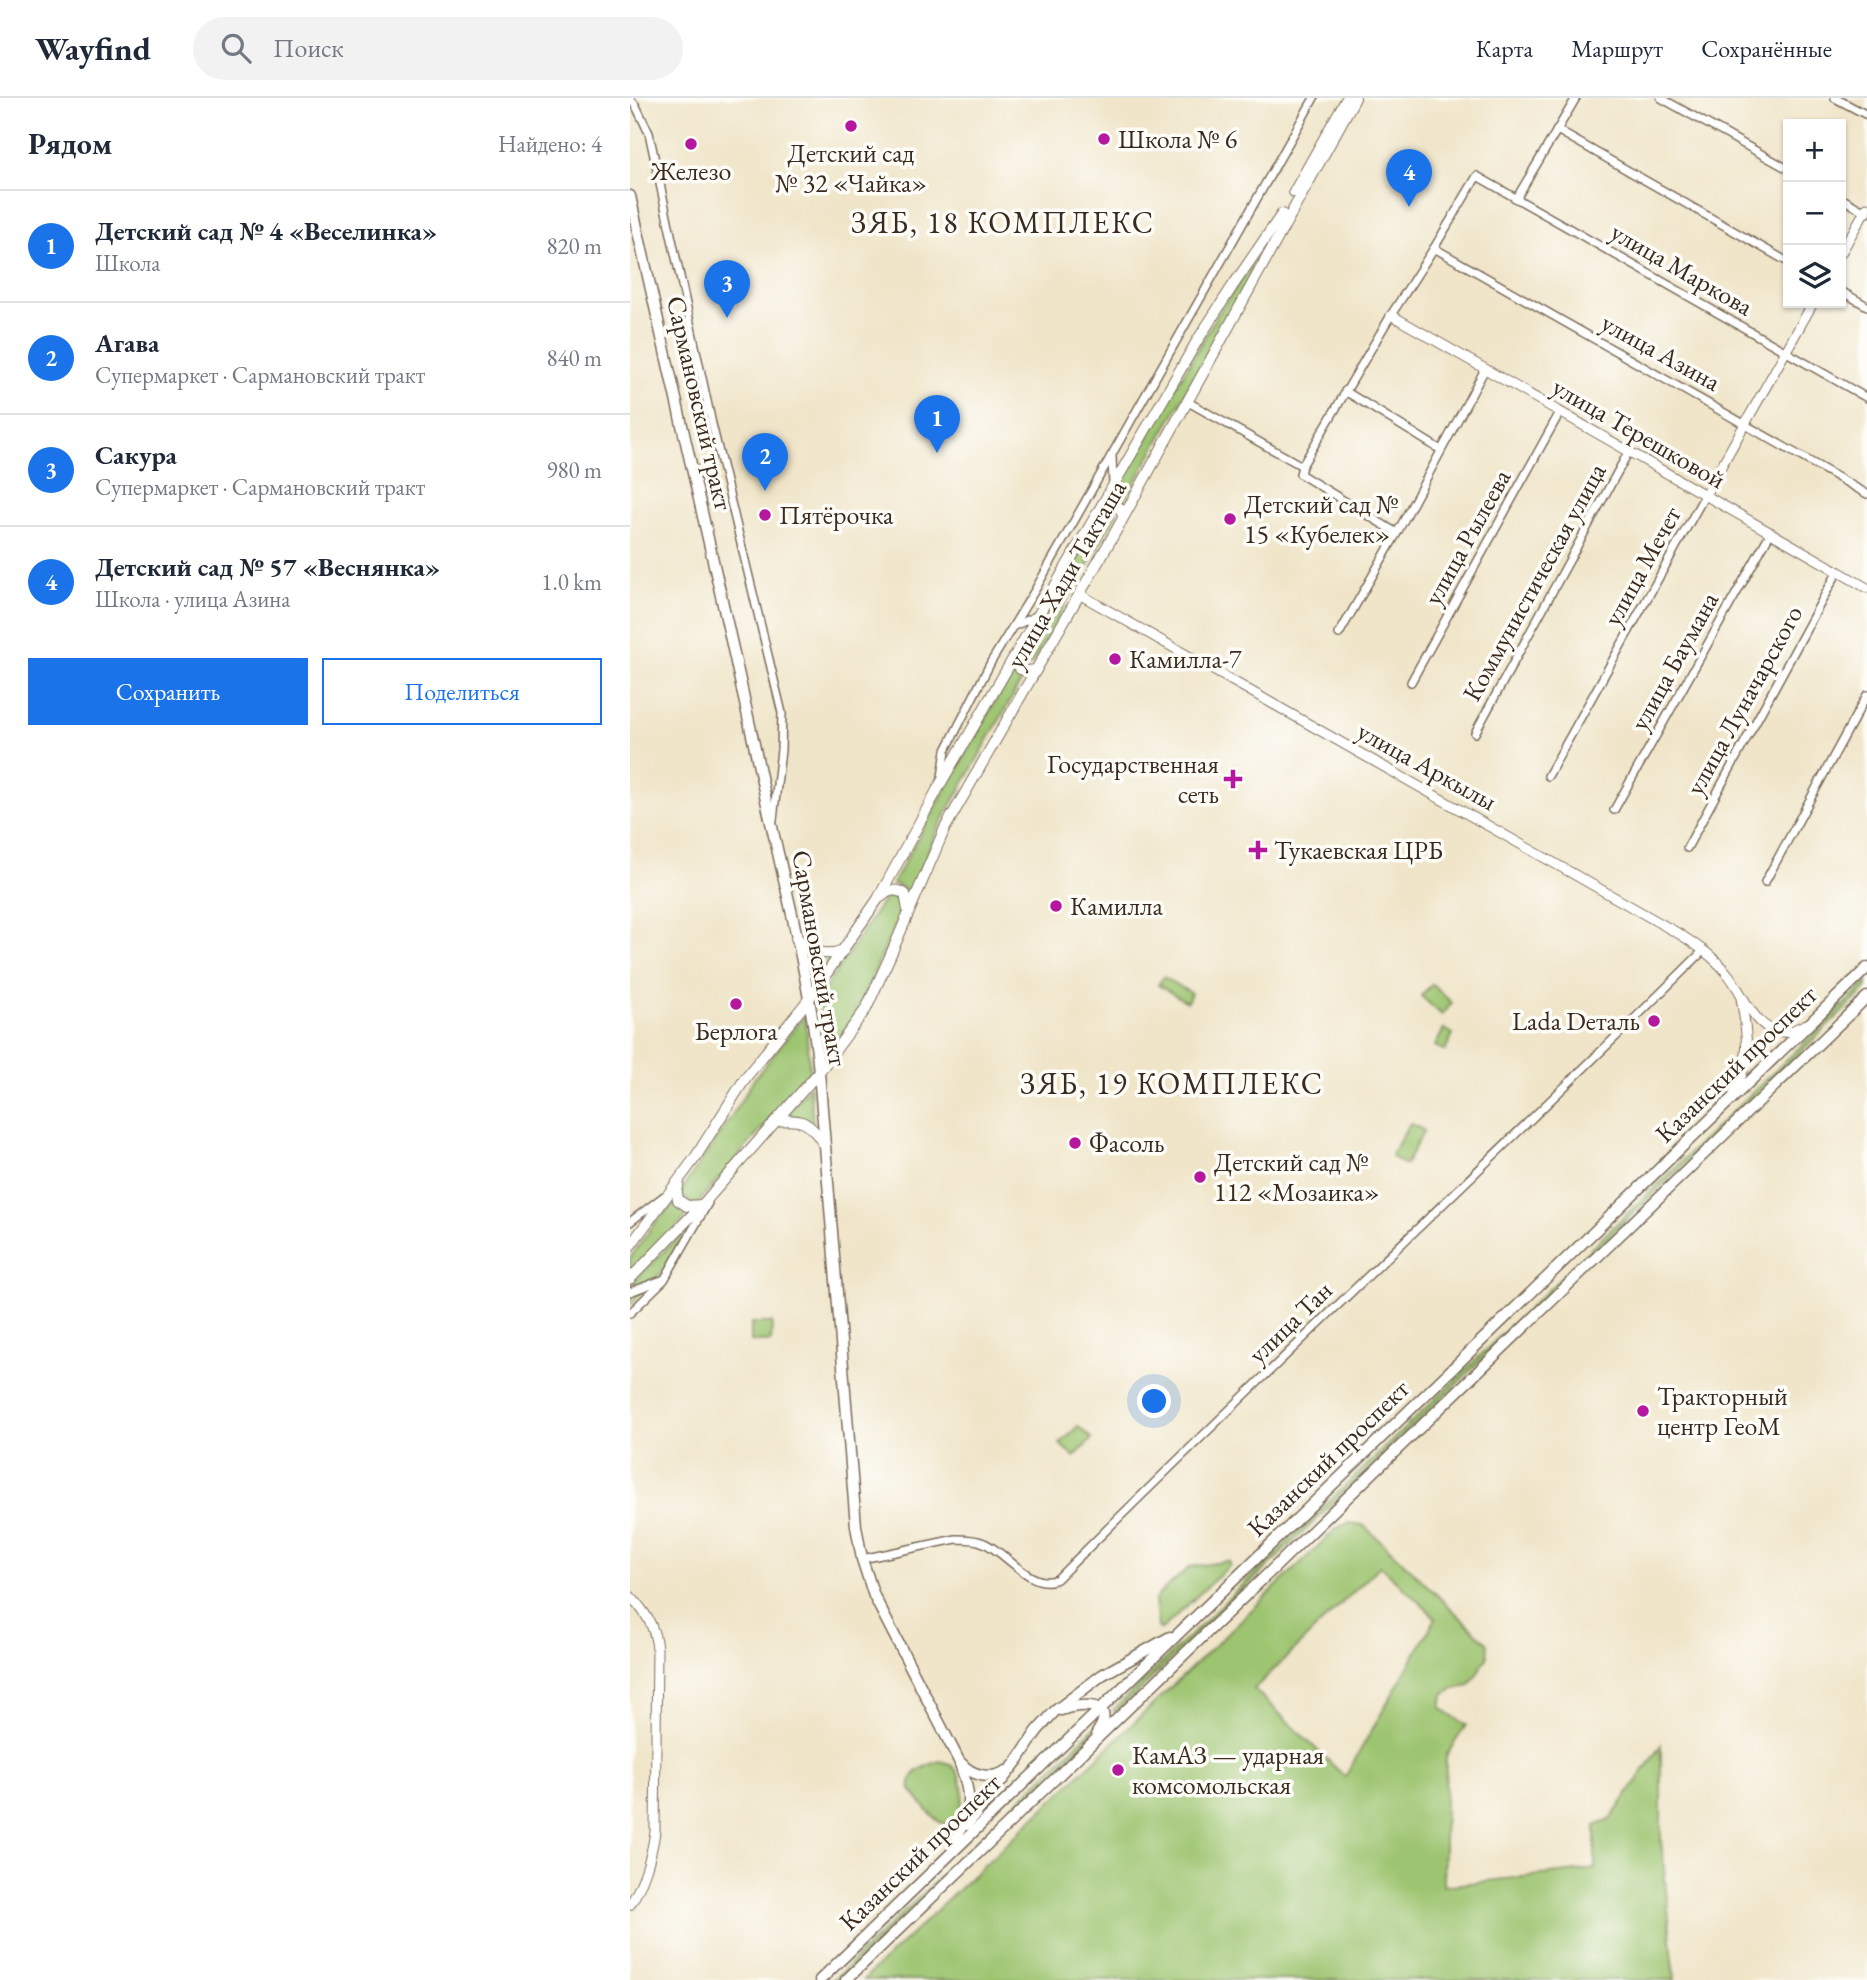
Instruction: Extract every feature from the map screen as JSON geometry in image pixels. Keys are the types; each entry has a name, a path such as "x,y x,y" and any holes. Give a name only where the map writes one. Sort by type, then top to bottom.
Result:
{"main road":[{"name":"улица Хади Такташа","path":"630,1247 679,1181 746,1077 809,999 878,899 941,783 1197,341 1278,222 1347,98"},
{"name":"улица Хади Такташа","path":"630,1279 703,1204 819,1072 866,1009 945,828 1188,402 1355,98"},
{"name":"Сармановский тракт","path":"630,196 672,389 733,645 809,999 819,1072 855,1513 862,1559 874,1596 959,1760 968,1784 969,1802 957,1837"},
{"path":"1102,505 1116,504 1121,508 1123,516"},
{"path":"1017,653 1020,669 1036,670"},
{"path":"878,899 892,890 899,890 907,899 908,913"},
{"path":"796,937 811,951 820,954 845,950"},
{"name":"Казанский проспект","path":"820,1980 1867,968"},
{"name":"Казанский проспект","path":"846,1980 1867,997"},
{"path":"775,1121 801,1120 814,1128 823,1143"},
{"path":"679,1181 678,1200 687,1206 703,1204"},
{"path":"922,1882 1055,1711 1102,1675 1182,1630"},
{"path":"1055,1711 1073,1706 1094,1706 1100,1710 1104,1718 1103,1724 1085,1750"},
{"path":"959,1760 966,1769 978,1774 996,1776 1018,1760"}],"street":[{"path":"941,783 946,750 992,662 1314,98"},
{"path":"1516,199 1576,98"},
{"path":"1661,98 1783,166"},
{"path":"1835,98 1867,115"},
{"path":"630,99 649,134 712,424 782,713 772,828"},
{"path":"1557,130 1783,258"},
{"name":"улица Маркова","path":"1434,248 1476,176 1867,398"},
{"path":"1846,200 1866,210 1846,245"},
{"path":"1301,470 1345,391 1434,248"},
{"name":"улица Азина","path":"1434,248 1867,494"},
{"path":"1846,294 1867,306"},
{"name":"улица Мечет","path":"1548,776 1809,308"},
{"name":"улица Терешковой","path":"1391,315 1867,588"},
{"path":"1339,634 1485,369"},
{"path":"1345,391 1441,450"},
{"path":"1188,402 1301,470 1397,533"},
{"name":"улица Рылеева","path":"1412,682 1560,412"},
{"name":"Коммунистическая улица","path":"1475,733 1629,451"},
{"path":"1112,454 1113,486"},
{"name":"улица Баумана","path":"1614,810 1770,533"},
{"name":"улица Луначарского","path":"1687,848 1838,571"},
{"name":"улица Аркылы","path":"1079,594 1483,821 1704,950 1728,974 1756,1019 1769,1029 1786,1032 1809,1023"},
{"path":"1013,626 1039,614"},
{"path":"1765,883 1867,695"},
{"name":"улица Тан","path":"862,1559 956,1539 968,1539 984,1543 1040,1581 1057,1579 1704,950"},
{"path":"1729,1103 1743,1076 1747,1052 1741,992"},
{"path":"630,1313 664,1280 717,1188"},
{"path":"630,1222 670,1192"},
{"path":"630,1292 664,1280"},
{"path":"630,1596 648,1618 657,1648 655,1832 646,1873 630,1905"}],"green space":[{"path":"1273,234 1275,235 1123,504 1120,499 1112,498 1217,315"},
{"path":"1112,507 1117,512 1116,515 1031,665 1025,665 1021,662 1021,656 1106,508"},
{"path":"1012,671 1017,677 1023,678 939,827 920,871 908,892 892,884"},
{"path":"894,896 901,901 900,915 853,1019 830,1051 818,999 883,901"},
{"path":"806,952 822,959 833,958 815,986"},
{"path":"1163,977 1191,993 1187,1002 1158,985"},
{"path":"1867,982 1867,988 1116,1713 1113,1710"},
{"path":"1432,984 1452,1003 1442,1015 1421,996"},
{"path":"805,1015 810,1073 698,1203 692,1204 681,1197 685,1185 754,1079"},
{"path":"1444,1029 1453,1034 1445,1051 1435,1046"},
{"path":"810,1086 813,1123 806,1119 784,1116"},
{"path":"1410,1123 1424,1131 1405,1165 1391,1156"},
{"path":"674,1203 679,1210 689,1214 630,1276 630,1258 654,1224"},
{"path":"687,1228 665,1268 630,1305 630,1285"},
{"path":"751,1323 772,1323 771,1342 751,1341"},
{"path":"1078,1426 1092,1439 1074,1457 1060,1444"},
{"path":"1348,1523 1363,1525 1488,1644 1487,1658 1470,1685 1443,1695 1441,1708 1466,1725 1446,1756 1443,1886 1595,1869 1595,1826 1610,1820 1661,1745 1661,1839 1675,1980 863,1980 1112,1744 1337,1528","holes":["1380,1566 1436,1618 1345,1777 1254,1689"]},
{"path":"1228,1561 1229,1566 1163,1628 1158,1627 1155,1600 1160,1593 1190,1567"},
{"path":"1095,1727 1092,1736 839,1980 833,1980"},
{"path":"940,1761 951,1765 962,1785 960,1809 949,1823 936,1820 911,1790 915,1774"}],"place":[{"name":"Детский сад № 32 «Чайка»","path":"851,126"},
{"name":"Школа № 6","path":"1104,139"},
{"name":"Железо","path":"691,144"},
{"name":"Детский сад № 57 «Веснянка»","path":"1409,207"},
{"name":"Сакура","path":"727,318"},
{"name":"Детский сад № 4 «Веселинка»","path":"937,453"},
{"name":"Агава","path":"765,491"},
{"name":"Пятёрочка","path":"765,515"},
{"name":"Детский сад № 15 «Кубелек»","path":"1230,519"},
{"name":"Камилла-7","path":"1115,659"},
{"name":"Государственная сеть","path":"1233,779"},
{"name":"Тукаевская ЦРБ","path":"1258,850"},
{"name":"Камилла","path":"1056,906"},
{"name":"Берлога","path":"736,1004"},
{"name":"Lada Dеталь","path":"1654,1021"},
{"name":"Фасоль","path":"1075,1143"},
{"name":"Детский сад № 112 «Мозаика»","path":"1200,1177"},
{"name":"Тракторный центр ГеоМ","path":"1643,1411"},
{"name":"КамАЗ — ударная комсомольская","path":"1118,1770"}],"district":[{"name":"ЗЯБ, 18 КОМПЛЕКС","path":"1003,222"},
{"name":"ЗЯБ, 19 КОМПЛЕКС","path":"1172,1083"}]}
